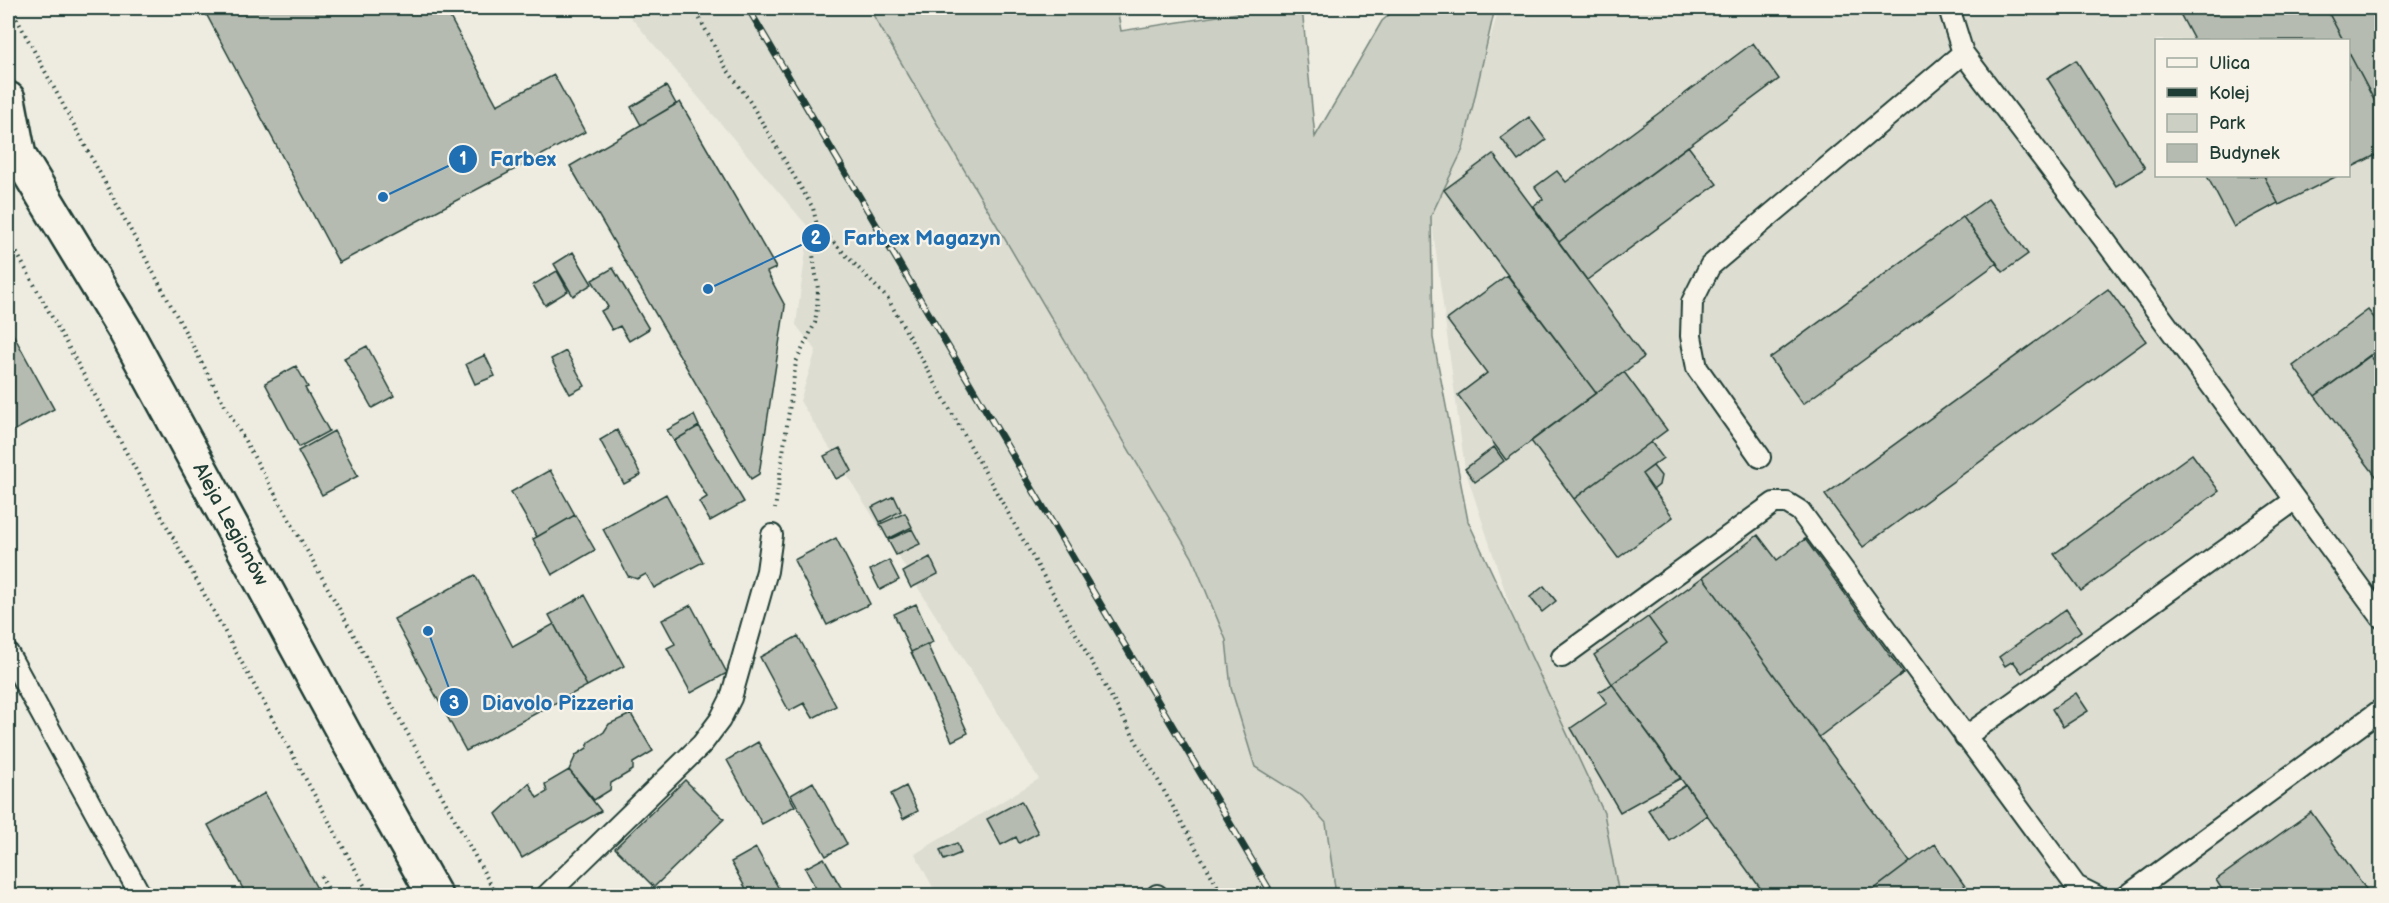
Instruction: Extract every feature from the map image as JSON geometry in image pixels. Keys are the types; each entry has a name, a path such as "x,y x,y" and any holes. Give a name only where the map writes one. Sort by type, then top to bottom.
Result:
{"main road":[{"name":"Aleja Legionów","path":"8,99 13,150 126,332 435,896"}],"lane":[{"path":"1949,8 1964,53 2382,618"},
{"path":"1760,456 1697,368 1690,336 1692,302 1710,266 1964,53"},
{"path":"1965,737 2295,500"},
{"path":"1562,657 1774,503 1787,503 1800,511 2076,886 2096,896"},
{"path":"546,896 702,744 720,720 738,675 767,572 772,535"},
{"path":"8,654 141,896"},
{"path":"2127,896 2382,709"}],"path":[{"path":"11,8 223,402 325,582 497,896"},
{"path":"694,8 726,68 747,97 813,208 817,225 813,255 818,289 816,316 809,337 795,362 772,535"},
{"path":"817,225 888,299 1223,896"},
{"path":"8,237 370,896"},
{"path":"321,876 332,896"}],"shaded area":[{"path":"623,8 869,8 1182,540 1397,895 937,895 915,854 1039,779 800,401 816,350 796,325 809,228"},
{"path":"1499,8 2381,8 2381,895 1605,895 1465,469 1431,216 1483,63"}],"green space":[{"path":"869,8 1117,8 1121,31 1270,8 1302,8 1315,137 1382,21 1397,8 1495,8 1463,149 1431,216 1433,338 1468,521 1604,813 1619,895 1336,895 1326,823 1302,796 1255,767 1231,688 1226,640 1192,557"}],"building":[{"path":"203,8 445,8 497,105 554,75 585,132 339,263"},
{"path":"2177,8 2326,8 2342,39 2193,39"},
{"path":"2326,8 2382,8 2382,23 2374,27 2382,42 2382,115 2350,55 2350,39 2342,39"},
{"path":"1753,43 1779,79 1559,242 1533,206 1543,199 1535,187 1557,171 1566,182"},
{"path":"2350,55 2382,115 2382,152 2350,168"},
{"path":"2076,60 2145,168 2116,186 2047,78"},
{"path":"666,86 676,104 641,125 631,107"},
{"path":"680,102 776,268 767,272 785,306 759,474 751,479 570,166"},
{"path":"1529,117 1546,140 1518,161 1501,138"},
{"path":"1688,146 1717,184 1587,280 1559,242"},
{"path":"1493,154 1644,357 1596,393 1444,190"},
{"path":"2208,177 2265,177 2278,203 2234,227"},
{"path":"2265,177 2335,177 2279,205"},
{"path":"1988,199 2028,254 2003,272 1963,217"},
{"path":"1963,217 1997,263 1803,404 1770,358"},
{"path":"573,252 592,284 573,296 554,264"},
{"path":"613,268 649,329 629,341 620,326 612,330 601,311 608,307 592,280"},
{"path":"557,271 568,291 545,305 533,285"},
{"path":"1507,275 1596,393 1506,460 1458,395 1487,373 1447,320"},
{"path":"2108,289 2146,341 1863,547 1825,495"},
{"path":"2368,310 2382,328 2382,347 2315,396 2293,366"},
{"path":"8,325 54,409 8,434"},
{"path":"367,346 394,396 372,408 344,358"},
{"path":"566,351 585,386 570,394 551,359"},
{"path":"485,355 495,376 475,384 466,364"},
{"path":"2370,355 2382,371 2382,484 2315,396"},
{"path":"296,366 308,387 305,388 329,431 299,447 265,383"},
{"path":"1624,372 1667,430 1574,499 1531,441"},
{"path":"694,415 699,426 674,441 667,430"},
{"path":"699,426 744,502 710,521 699,502 707,497 674,441"},
{"path":"617,430 641,475 624,484 600,440"},
{"path":"334,431 358,476 322,495 298,451"},
{"path":"1651,442 1663,458 1642,474 1673,517 1618,558 1574,499"},
{"path":"1494,447 1504,461 1475,482 1465,469"},
{"path":"840,448 852,471 836,479 824,456"},
{"path":"2192,454 2219,491 2081,591 2054,554"},
{"path":"1653,466 1661,476 1659,485 1653,490 1642,474"},
{"path":"550,470 575,515 537,537 511,492"},
{"path":"666,494 703,562 654,588 646,574 637,579 628,576 603,529"},
{"path":"894,496 901,511 880,522 872,507"},
{"path":"905,513 912,527 888,539 880,524"},
{"path":"575,515 595,550 552,575 533,539"},
{"path":"912,529 920,544 896,555 888,540"},
{"path":"1758,535 1777,560 1805,539 1903,673 1819,737 1703,577"},
{"path":"836,538 870,604 827,625 794,560"},
{"path":"930,557 938,574 911,588 903,572"},
{"path":"889,560 899,580 880,590 870,570"},
{"path":"475,575 513,647 554,624 587,686 466,751 394,619"},
{"path":"1703,577 1910,862 1865,896 1766,896 1612,684 1667,643 1648,617"},
{"path":"1544,586 1556,601 1542,612 1530,597"},
{"path":"585,595 624,666 587,686 549,615"},
{"path":"916,604 933,642 911,652 894,614"},
{"path":"691,605 727,673 691,693 667,648 675,644 662,620"},
{"path":"2066,609 2081,631 2022,673 2013,661 2005,666 1999,657"},
{"path":"1648,617 1667,643 1612,684 1594,655"},
{"path":"798,636 836,706 813,718 804,703 789,711 760,657"},
{"path":"927,644 968,733 952,741 911,652"},
{"path":"1612,684 1681,778 1620,812 1571,728 1607,703 1599,692"},
{"path":"2076,693 2088,711 2063,727 2052,709"},
{"path":"631,714 653,751 633,763 633,770 611,783 610,790 594,800 569,770 576,755 587,748 589,742 604,732 609,724"},
{"path":"758,742 795,806 762,824 727,760"},
{"path":"569,770 601,811 522,858 496,814 529,783 537,798 547,792 545,784"},
{"path":"685,780 724,819 654,887 615,848"},
{"path":"813,782 847,844 826,856 791,795"},
{"path":"1686,785 1707,815 1670,841 1648,810"},
{"path":"906,786 918,811 903,819 891,794"},
{"path":"265,793 321,896 247,896 208,825"},
{"path":"1021,801 1038,833 1019,843 1016,837 1001,845 987,819"},
{"path":"2311,812 2371,896 2226,896 2216,880"},
{"path":"957,843 961,853 944,860 940,850"},
{"path":"1935,844 1972,896 1865,896 1910,862"},
{"path":"756,848 783,896 750,896 731,862"},
{"path":"824,858 846,896 820,896 805,868"}],"railway":[{"path":"748,8 1273,896"}],"place":[{"name":"Farbex","path":"383,197"},
{"name":"Farbex Magazyn","path":"708,289"},
{"name":"Diavolo Pizzeria","path":"428,631"}]}
